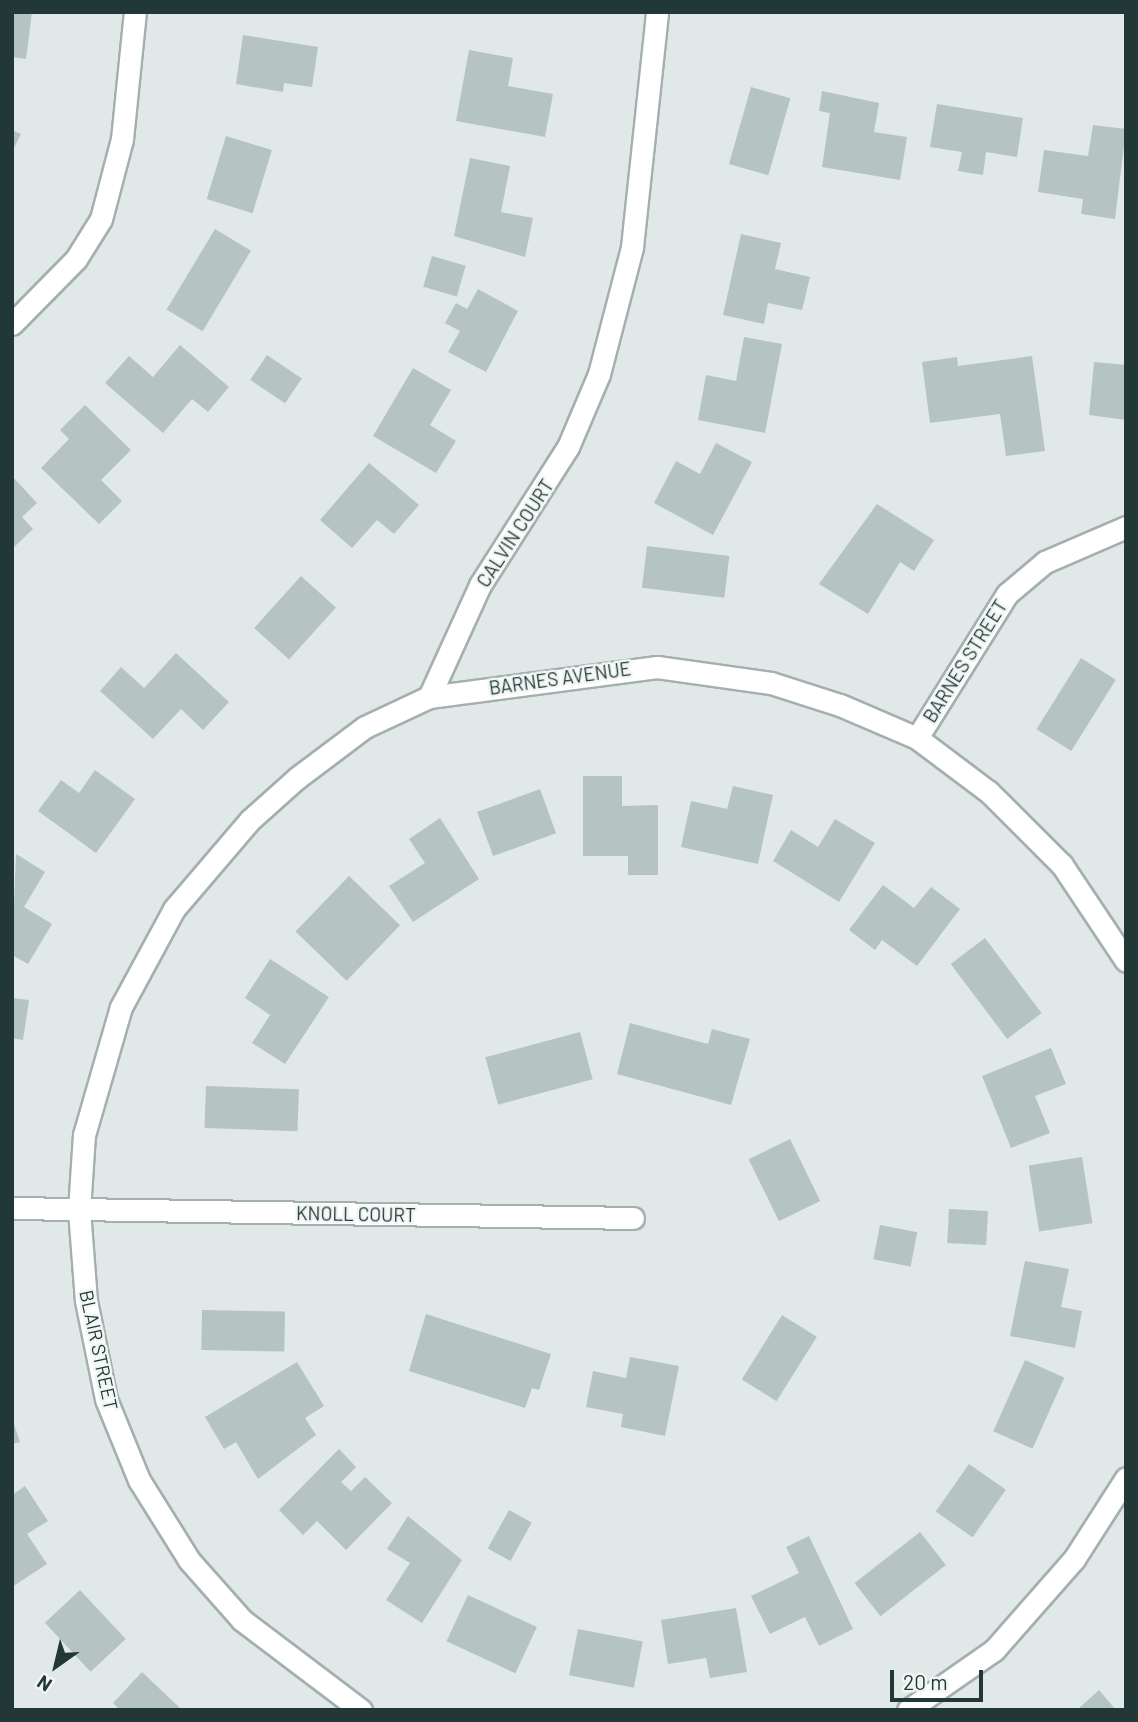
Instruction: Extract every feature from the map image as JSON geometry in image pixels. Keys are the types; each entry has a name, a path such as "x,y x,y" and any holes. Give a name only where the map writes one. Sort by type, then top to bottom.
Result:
{"street":[{"path":"12,324 76,259 104,210 122,139 135,12"},
{"name":"CALVIN COURT","path":"429,696 480,585 540,500 599,374 632,247 657,12"},
{"name":"BARNES STREET","path":"917,738 1007,594 1045,562 1126,527"},
{"name":"BARNES AVENUE","path":"429,696 657,667 771,682 917,738 1028,828 1089,900 1126,961"},
{"path":"12,1208 79,1210 85,1135 99,1071 138,970 174,909 242,828 297,778 365,727 429,696"},
{"name":"KNOLL COURT","path":"79,1210 634,1218"},
{"name":"BLAIR STREET","path":"79,1210 86,1301 106,1399 139,1480 190,1560 242,1620 361,1710"},
{"path":"908,1710 1003,1640 1074,1559 1126,1478"}],"building":[{"path":"12,12 32,12 26,59 12,57"},
{"path":"243,35 318,47 312,87 284,83 283,92 236,84"},
{"path":"469,50 513,58 508,86 553,94 545,137 456,121"},
{"path":"751,87 790,98 768,175 729,164"},
{"path":"822,91 879,103 874,132 907,137 900,180 822,167 830,113 819,111"},
{"path":"937,104 1023,118 1017,157 986,152 983,175 958,171 962,152 930,147"},
{"path":"1093,125 1126,129 1115,219 1081,214 1083,199 1038,192 1044,150 1088,156"},
{"path":"12,130 21,134 12,152"},
{"path":"226,136 272,150 253,213 207,199"},
{"path":"470,158 510,166 501,212 533,218 525,257 454,236"},
{"path":"215,229 251,251 203,331 167,310"},
{"path":"741,234 781,243 775,269 810,277 802,310 768,303 764,324 723,315"},
{"path":"432,256 466,266 457,296 423,287"},
{"path":"478,289 518,311 486,372 448,352 460,331 445,323 456,303 467,309"},
{"path":"744,337 782,344 765,433 698,420 706,375 736,381"},
{"path":"180,345 229,387 208,412 192,399 163,433 105,383 129,356 153,377"},
{"path":"267,355 302,378 285,403 250,380"},
{"path":"1032,356 1045,451 1006,456 1000,414 930,423 922,362 957,357 958,366"},
{"path":"1094,362 1126,365 1126,420 1089,415"},
{"path":"413,368 451,390 430,425 456,441 436,473 373,436"},
{"path":"85,405 131,450 101,480 122,501 99,524 41,468 69,439 60,430"},
{"path":"716,443 752,462 713,535 654,503 676,461 700,474"},
{"path":"369,463 419,505 394,534 377,520 352,548 320,520"},
{"path":"12,476 37,503 22,517 33,529 12,549"},
{"path":"877,504 934,540 914,571 900,562 868,614 819,584"},
{"path":"647,546 729,556 724,598 642,588"},
{"path":"301,576 336,607 289,659 254,628"},
{"path":"176,653 229,702 203,730 181,709 153,739 100,691 121,667 144,688"},
{"path":"1081,658 1116,680 1071,751 1036,729"},
{"path":"95,770 135,799 96,853 38,811 61,780 79,793"},
{"path":"583,776 622,776 622,806 658,805 658,875 628,875 628,856 583,856"},
{"path":"733,786 773,795 758,864 681,847 691,801 727,809"},
{"path":"540,789 556,833 493,856 477,812"},
{"path":"440,818 479,879 413,922 389,886 425,863 409,839"},
{"path":"835,819 875,843 839,902 773,861 791,830 818,847"},
{"path":"16,854 45,872 24,907 52,924 28,964 12,955"},
{"path":"349,876 400,925 347,981 296,931"},
{"path":"883,885 914,908 931,887 960,909 917,966 882,940 875,950 849,930"},
{"path":"985,938 1042,1013 1007,1039 951,964"},
{"path":"270,959 329,997 285,1064 252,1043 270,1015 245,998"},
{"path":"12,998 29,1000 23,1040 12,1038"},
{"path":"630,1023 708,1044 712,1029 750,1039 731,1105 617,1074"},
{"path":"580,1032 593,1079 498,1105 485,1057"},
{"path":"1051,1048 1066,1084 1035,1096 1050,1133 1011,1148 982,1076"},
{"path":"206,1086 299,1089 297,1131 205,1128"},
{"path":"790,1139 820,1201 779,1221 749,1159"},
{"path":"1082,1157 1092,1223 1039,1232 1029,1165"},
{"path":"949,1209 988,1211 986,1245 947,1243"},
{"path":"880,1225 917,1232 911,1267 873,1259"},
{"path":"1025,1261 1069,1269 1061,1307 1082,1311 1075,1348 1010,1336"},
{"path":"202,1310 285,1311 284,1351 201,1350"},
{"path":"426,1314 551,1354 539,1390 532,1388 525,1408 409,1371"},
{"path":"782,1315 817,1337 776,1401 742,1379"},
{"path":"630,1357 679,1366 665,1436 621,1427 623,1414 586,1407 593,1371 626,1378"},
{"path":"1025,1360 1064,1377 1033,1449 993,1431"},
{"path":"297,1362 324,1406 305,1418 316,1435 258,1479 236,1442 224,1449 205,1417"},
{"path":"12,1418 20,1442 12,1444"},
{"path":"339,1449 356,1467 341,1482 351,1491 365,1477 392,1503 346,1550 317,1521 303,1535 279,1510"},
{"path":"969,1464 1006,1490 973,1537 936,1512"},
{"path":"25,1486 48,1521 27,1534 47,1564 12,1587 12,1495"},
{"path":"509,1510 532,1523 510,1561 488,1548"},
{"path":"408,1516 462,1560 422,1623 386,1600 410,1563 387,1549"},
{"path":"920,1532 946,1565 880,1616 855,1583"},
{"path":"809,1536 853,1629 819,1646 805,1617 770,1634 751,1596 799,1573 786,1547"},
{"path":"80,1590 126,1639 91,1672 45,1623"},
{"path":"468,1595 537,1627 515,1673 446,1641"},
{"path":"736,1608 747,1672 710,1678 706,1658 668,1664 661,1620"},
{"path":"578,1629 643,1642 634,1688 569,1675"},
{"path":"142,1672 182,1710 120,1710 113,1703"},
{"path":"1099,1690 1116,1710 1077,1710"}]}
